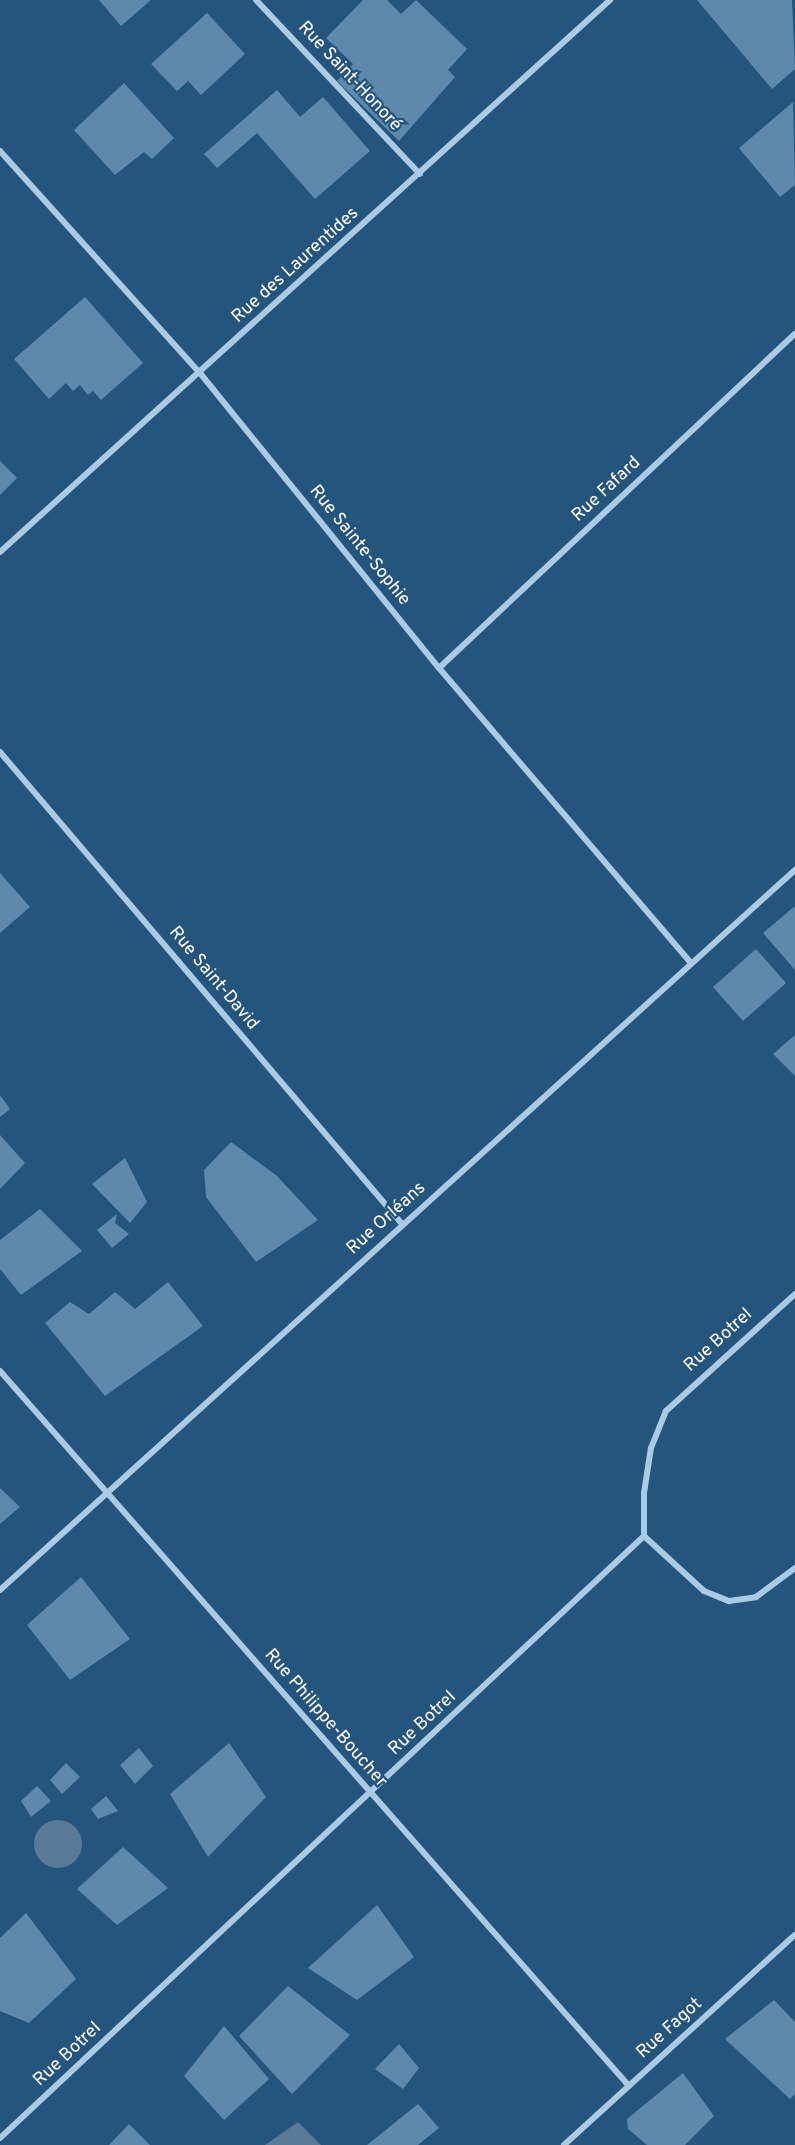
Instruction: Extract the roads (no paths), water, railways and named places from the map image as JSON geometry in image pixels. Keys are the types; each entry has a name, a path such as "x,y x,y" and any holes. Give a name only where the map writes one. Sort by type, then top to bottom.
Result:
{"street":[{"name":"Rue Saint-Honoré","path":"256,0 420,174"},
{"name":"Rue des Laurentides","path":"0,552 610,0"},
{"name":"Rue Sainte-Sophie","path":"0,152 200,373 439,668 691,963"},
{"name":"Rue Fafard","path":"439,668 795,334"},
{"name":"Rue Saint-David","path":"0,752 403,1225"},
{"name":"Rue Orléans","path":"0,1590 795,870"},
{"name":"Rue Botrel","path":"0,2138 371,1794 644,1536 644,1493 651,1448 666,1411 795,1294"},
{"name":"Rue Philippe-Boucher","path":"0,1371 629,2086"},
{"path":"644,1536 704,1591 729,1600 756,1597 795,1568"},
{"name":"Rue Fagot","path":"564,2145 795,1935"}],"water":[{"path":"58,1820 75,1827 82,1844 75,1861 58,1868 41,1861 34,1844 41,1827"},
{"path":"298,2122 321,2145 265,2145"}]}
